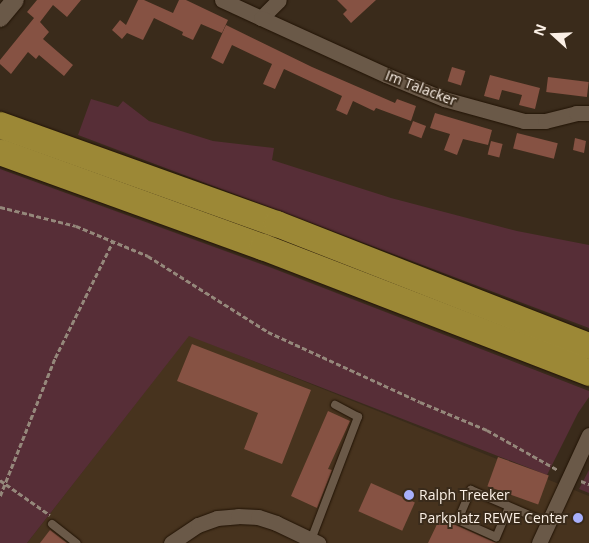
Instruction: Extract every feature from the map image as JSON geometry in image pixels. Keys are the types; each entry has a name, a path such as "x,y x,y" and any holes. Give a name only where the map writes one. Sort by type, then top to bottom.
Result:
{"highway":[{"path":"0,125 277,224 589,346"},
{"path":"0,152 263,247 588,372"}],"street":[{"path":"0,18 16,0"},
{"name":"Im Talacker","path":"222,0 386,75 444,99 524,121 545,122 576,113 589,113"},
{"path":"261,18 280,0"},
{"path":"539,543 589,435"},
{"path":"171,543 198,524 217,518 238,516 258,517 315,541"}],"lane":[{"path":"315,541 358,417 335,405"},
{"path":"509,507 496,537 458,520 471,490 548,523"},
{"path":"51,520 76,543"}],"path":[{"path":"0,207 76,226 148,256 268,332 420,402 487,430 589,484"},
{"path":"0,496 55,358 114,241"},
{"path":"0,480 51,520"}],"shaded area":[{"path":"91,99 118,107 123,101 149,121 213,141 274,148 272,160 391,198 517,231 589,245 589,328 78,135"},
{"path":"0,169 272,268 589,391 589,397 578,413 547,475 189,336 27,543 0,543"},
{"path":"189,335 589,496 589,543 27,543"},
{"path":"589,470 589,493 579,489"}],"building":[{"path":"37,0 81,0 67,17 53,5 40,22 49,32 43,39 73,65 64,76 39,55 36,59 28,52 11,74 0,64 0,60 34,18 27,12"},
{"path":"138,0 144,0 173,13 179,0 186,0 228,20 222,33 201,24 193,40 182,35 183,32 154,18 143,40 127,33 122,39 112,30 120,20 126,25"},
{"path":"337,0 376,0 351,23 343,14 347,10"},
{"path":"226,25 312,67 395,103 397,99 416,106 411,121 376,108 374,111 353,101 347,115 336,110 342,96 284,69 275,89 263,84 272,64 232,45 223,64 211,58"},
{"path":"452,67 465,71 461,85 448,81"},
{"path":"490,75 540,88 535,109 519,105 522,95 502,90 499,100 484,96"},
{"path":"548,77 589,82 587,97 546,92"},
{"path":"435,113 492,130 488,145 463,139 457,155 444,150 450,134 430,128"},
{"path":"413,121 426,126 421,138 408,133"},
{"path":"517,133 558,143 554,159 513,149"},
{"path":"575,138 586,141 584,153 573,150"},
{"path":"491,141 503,144 499,157 488,155"},
{"path":"192,344 311,390 282,464 244,449 258,413 177,381"},
{"path":"328,411 350,421 328,469 332,470 317,508 291,496"},
{"path":"498,457 549,475 538,505 487,486"},
{"path":"371,483 415,503 402,531 358,511"},
{"path":"440,518 494,542 497,543 428,543"},
{"path":"50,530 67,543 40,543"}],"place":[{"name":"Ralph Treeker","path":"409,495"},
{"name":"Parkplatz REWE Center","path":"578,518"}]}
